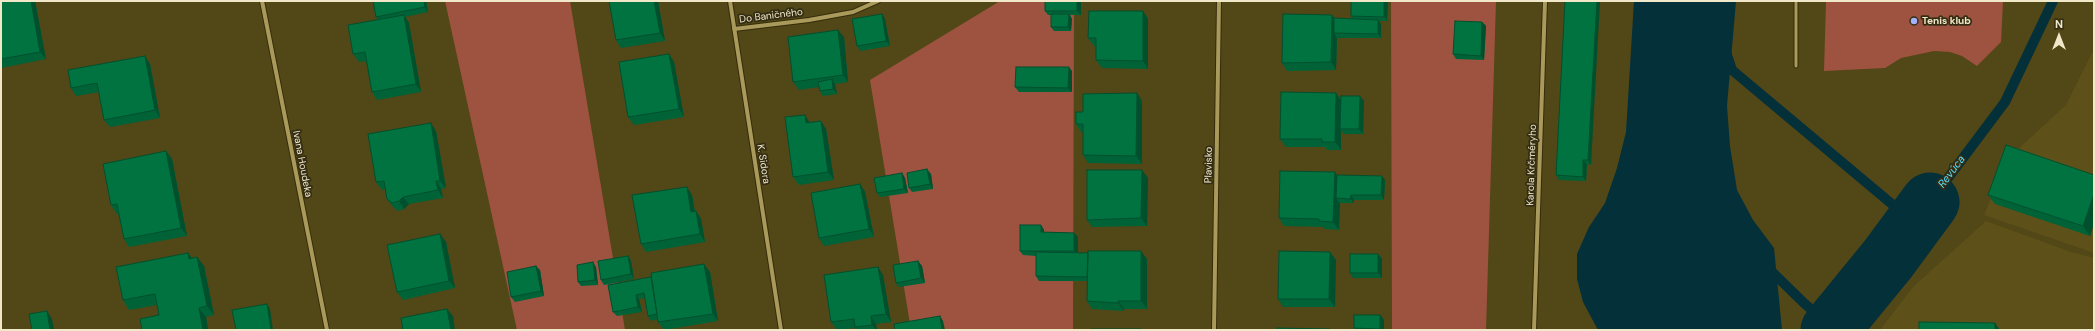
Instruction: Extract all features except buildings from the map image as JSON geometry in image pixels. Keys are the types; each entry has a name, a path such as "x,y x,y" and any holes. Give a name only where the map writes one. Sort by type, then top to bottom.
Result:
{"street":[{"name":"Ivana Houdeka","path":"262,1 327,330"},
{"name":"K. Sidora","path":"730,1 781,330"},
{"name":"Do Baničného","path":"734,29 809,20 854,12 878,1"},
{"name":"Plavisko","path":"1214,330 1219,1"},
{"name":"Karola Krčméryho","path":"1534,330 1545,1"}],"lane":[{"path":"1796,1 1796,66"}],"shaded area":[{"path":"445,1 570,1 625,330 517,330"},
{"path":"1000,1 1074,1 1073,330 911,330 870,80"},
{"path":"1391,1 1496,1 1486,330 1392,330"},
{"name":"Tenis klub","path":"1826,1 2003,1 2001,42 1977,66 1962,56 1950,52 1934,51 1901,58 1885,68 1824,71"},
{"path":"2094,49 2094,253 1984,215 2010,152 2018,149 2066,105"},
{"path":"1986,221 2071,252 2094,258 2094,330 1880,330 1913,287"}],"water":[{"path":"1634,1 1736,1 1727,106 1730,146 1737,190 1753,220 1774,248 1782,330 1598,330 1583,302 1577,279 1577,254 1589,227 1605,203 1617,168 1626,132"},
{"path":"1913,199 1942,221 1859,330 1801,330 1862,253 1869,255 1898,223 1899,210"}],"waterway":[{"name":"Revúca","path":"1930,202 2005,102 2053,1"},
{"path":"1726,52 1732,70 1899,210"},
{"name":"Revúca","path":"1830,330 1888,259 1930,202"},
{"path":"1766,266 1805,304 1825,321"}],"place":[{"name":"Tenis klub","path":"1914,21"}]}
